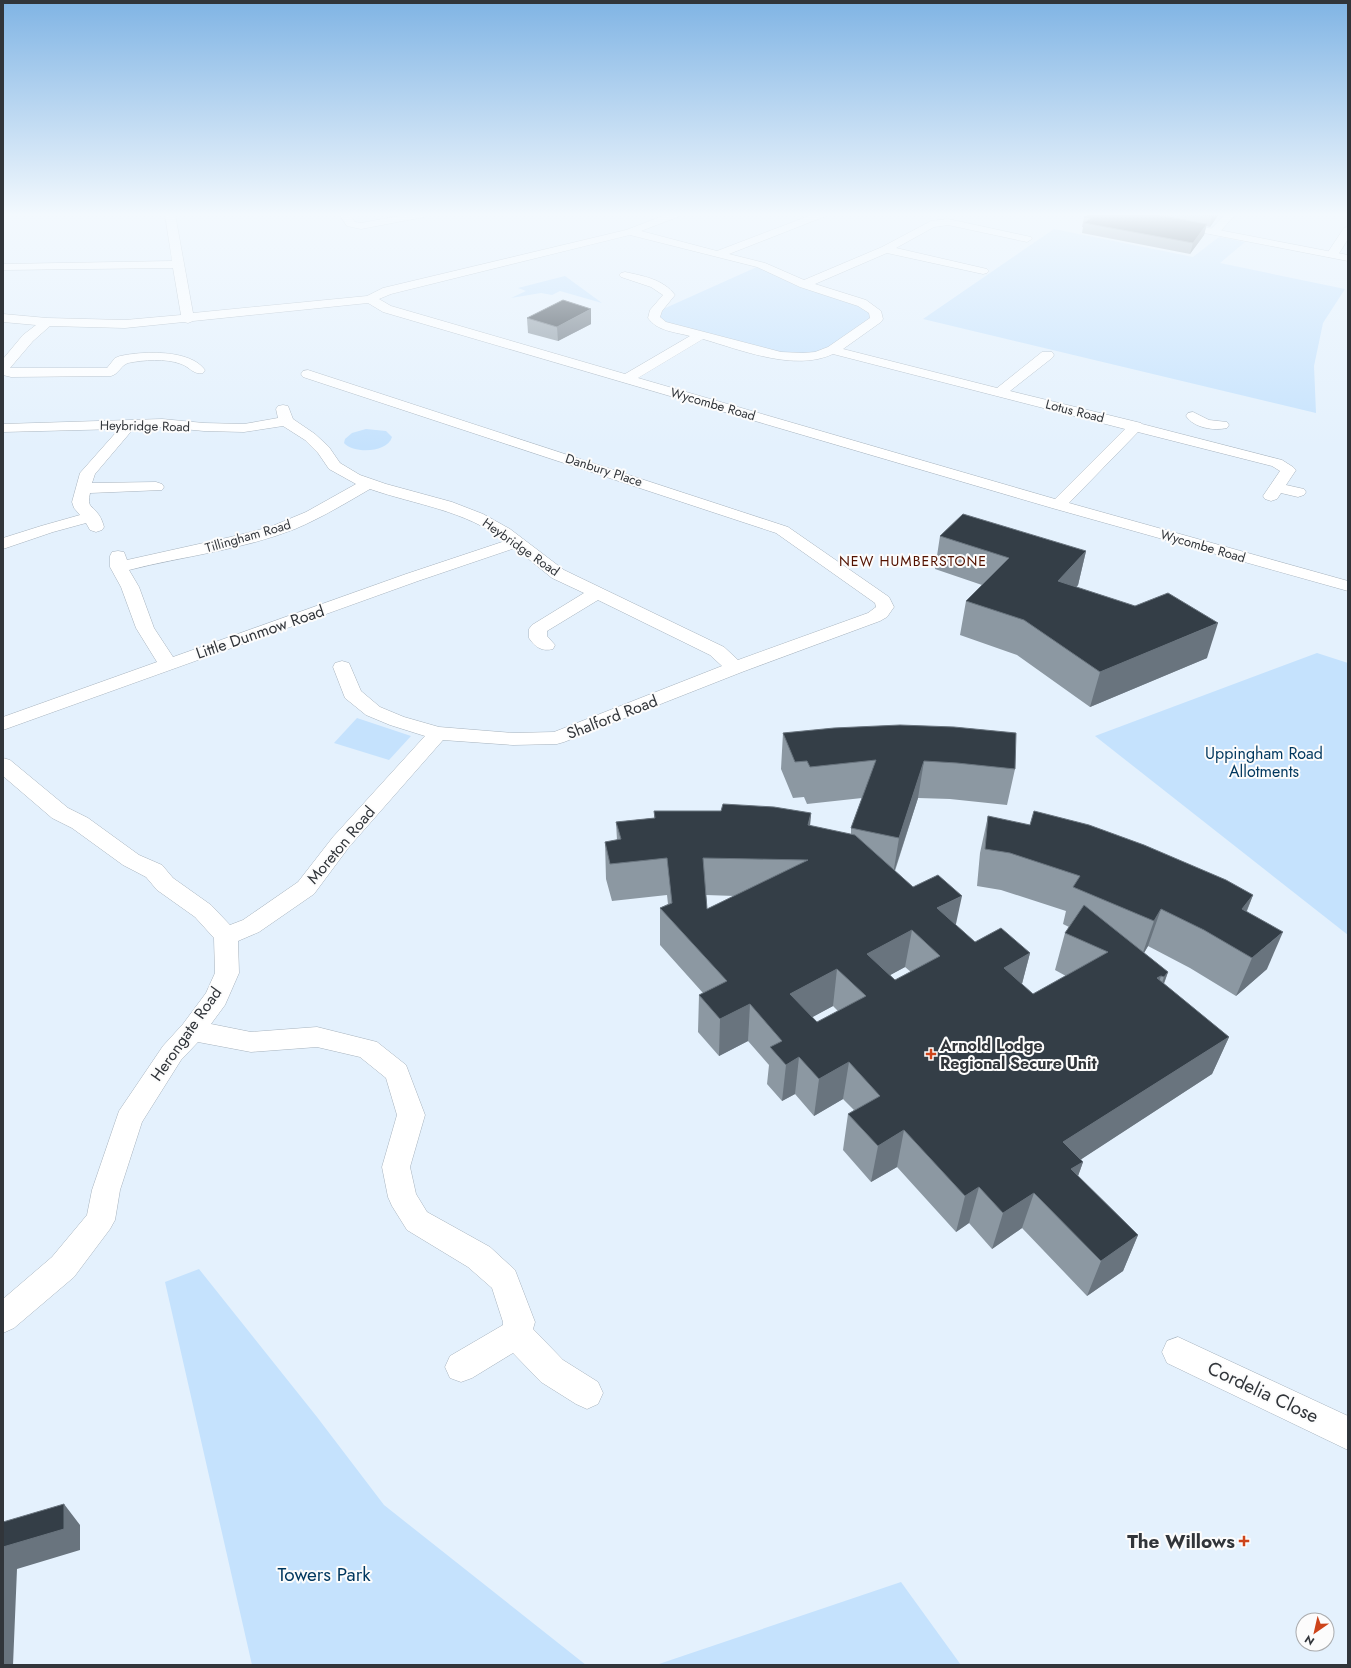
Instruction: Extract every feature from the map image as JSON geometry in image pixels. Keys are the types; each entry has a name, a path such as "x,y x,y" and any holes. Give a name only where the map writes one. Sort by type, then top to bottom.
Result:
{"main road":[{"path":"184,292 188,319"},
{"path":"3,318 47,322 125,324 188,319 370,299 388,292"},
{"path":"667,292 669,295 656,310 654,318 662,325 781,356 799,358 817,356 831,350 877,319 875,311 862,303 828,292"},
{"name":"Wycombe Road","path":"370,299 387,309 1058,505 1348,586"},
{"path":"47,322 28,338 3,368 5,371 11,373 108,377 120,361 130,358 171,358 185,361 196,366 198,370"},
{"path":"626,379 701,335"},
{"name":"Lotus Road","path":"831,350 1136,426 1277,463 1288,470 1274,492 1298,492"},
{"path":"1000,392 1046,361"},
{"name":"Danbury Place","path":"314,379 533,447 782,530 883,601"},
{"name":"Heybridge Road","path":"3,428 162,423 204,428 244,428 285,415 324,450 334,466 354,478 446,505 477,517 504,532 558,574 717,651 735,668"},
{"path":"1193,416 1206,424 1222,425"},
{"path":"3,544 47,530 94,522 82,508 80,502 88,473 130,424"},
{"path":"1186,440 1206,424"},
{"path":"1058,505 1136,426"},
{"name":"Tillingham Road","path":"168,664 145,628 130,587 118,562 142,561 196,551 277,530 317,512 369,483"},
{"path":"84,488 156,487"},
{"name":"Little Dunmow Road","path":"3,724 454,562 518,542"},
{"path":"546,645 538,638 538,629 570,611 597,593"},
{"name":"Shalford Road","path":"342,667 352,694 373,711 397,721 438,733 513,739 557,738 735,668 874,617 882,613 885,607 883,601"},
{"name":"Moreton Road","path":"226,936 251,926 306,888 341,842 438,733"},
{"path":"3,765 60,812 80,823 131,860 154,871 165,884 203,911 226,936"},
{"name":"Herongate Road","path":"3,1318 63,1268 100,1220 106,1190 129,1119 172,1052 192,1031 216,998 227,973 226,936"},
{"path":"192,1031 251,1042 317,1037 368,1048 397,1072 411,1115 396,1167 402,1197 416,1221 479,1257 504,1280 519,1322 516,1334 461,1368"},
{"path":"516,1334 552,1371 588,1393"},
{"name":"Cordelia Close","path":"1178,1352 1348,1433"}],"green space":[{"path":"524,292 558,292 552,295 541,293 511,298"},
{"path":"563,292 587,292 602,303"},
{"path":"701,292 826,292 858,304 872,312 873,319 828,349 814,354 783,355 666,324 659,318 661,310"},
{"path":"963,292 1343,292 1323,323 1314,366 1316,413 923,319"},
{"path":"366,429 386,431 392,437 384,446 370,450 355,449 344,443 345,439 352,433"},
{"name":"Uppingham Road Allotments","path":"1317,653 1348,663 1348,935 1095,736"},
{"path":"357,718 411,736 389,760 334,743"},
{"name":"Towers Park","path":"199,1269 317,1417 384,1505 586,1665 252,1665 165,1282"},
{"path":"901,1582 961,1665 656,1665"}],"building":[{"path":"563,300 591,309 557,327 527,318"},
{"path":"963,514 1086,551 1058,581 1135,606 1168,593 1218,623 1100,672 1024,620 966,601 1009,558 940,536"},
{"path":"900,725 954,727 1016,733 1015,769 924,761 899,838 851,828 876,760 810,767 807,761 795,762 783,733 834,728"},
{"path":"723,804 774,807 811,813 808,825 855,835 913,887 938,875 962,896 937,908 975,942 1001,928 1030,953 1004,968 1033,994 1108,952 1065,933 1084,905 1168,972 1164,977 1161,976 1157,978 1229,1037 1063,1142 1083,1162 1071,1169 1138,1235 1101,1261 1034,1193 1003,1213 979,1187 965,1196 904,1130 878,1146 848,1114 880,1096 849,1062 819,1079 799,1057 786,1065 770,1047 782,1041 750,1004 720,1019 699,995 727,981 660,908 672,903 667,858 610,864 605,842 621,839 616,822 655,818 654,811 721,811","holes":["703,858 808,860 707,909","912,930 940,956 895,980 867,954","837,969 866,996 817,1022 790,994"]},
{"path":"1034,811 1089,825 1144,845 1226,880 1253,895 1242,909 1283,932 1252,958 1204,930 1161,909 1154,921 1073,887 1080,876 1010,853 985,849 988,816 1030,825"},
{"path":"64,1504 64,1529 3,1547 3,1522"}],"place":[{"name":"Arnold Lodge Regional Secure Unit","path":"931,1054"},
{"name":"The Willows","path":"1244,1541"}],"district":[{"name":"NEW HUMBERSTONE","path":"913,561"}]}
